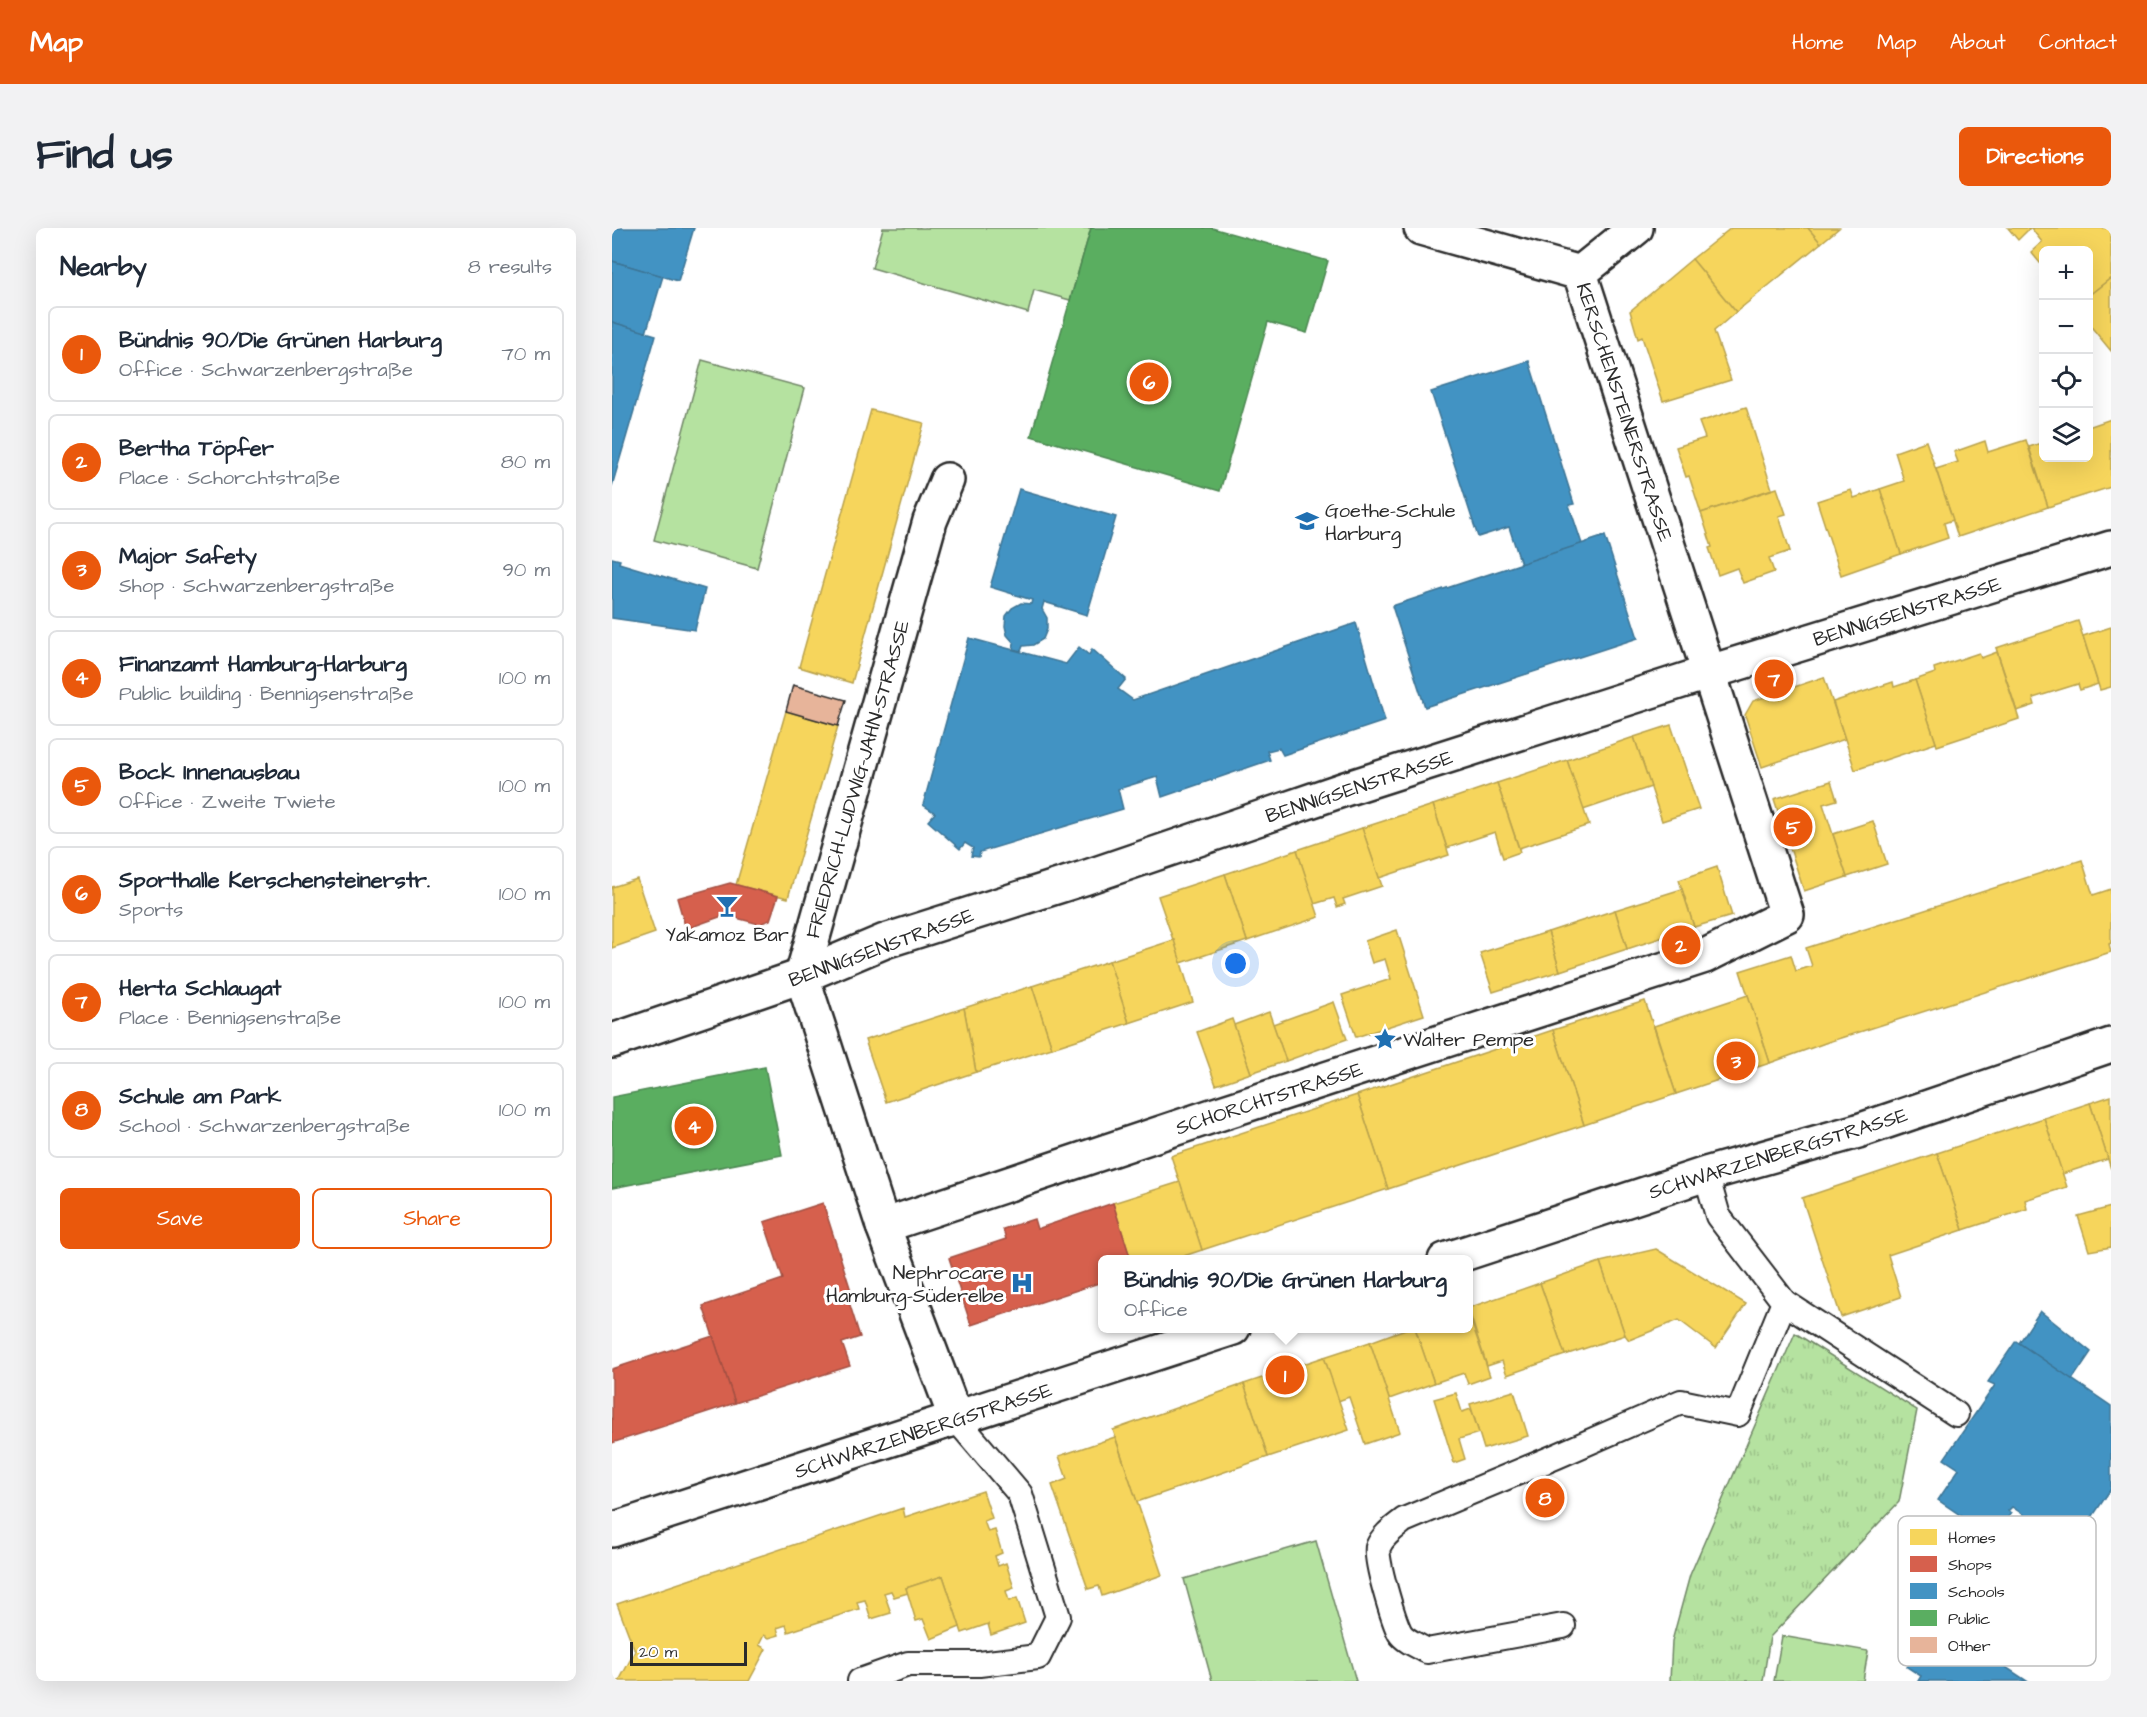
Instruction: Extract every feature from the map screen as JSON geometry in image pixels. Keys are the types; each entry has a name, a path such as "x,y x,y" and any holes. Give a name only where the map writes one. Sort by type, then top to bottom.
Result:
{"street":[{"name":"KERSCHENSTEINERSTRASSE","path":"1421,228 1580,273 1788,915"},
{"path":"1580,273 1636,228"},
{"name":"FRIEDRICH-LUDWIG-JAHN-STRASSE","path":"802,976 927,532 947,480"},
{"name":"BENNIGSENSTRASSE","path":"612,1041 802,976 885,941 1084,878 1345,789 1710,672 2111,548"},
{"name":"SCHORCHTSTRASSE","path":"883,1226 1227,1111 1705,956 1788,915"},
{"path":"802,976 883,1226 956,1419"},
{"name":"SCHWARZENBERGSTRASSE","path":"1460,1255 1706,1174 1858,1131 2111,1045"},
{"name":"SCHWARZENBERGSTRASSE","path":"612,1530 1221,1333"}],"lane":[{"path":"1706,1174 1718,1216 1784,1302 1956,1414"},
{"path":"1563,1626 1427,1651 1400,1633 1378,1567 1377,1549 1387,1533 1404,1520 1681,1402 1738,1414 1784,1302"},
{"path":"860,1681 908,1664 979,1664 1038,1657 1058,1617 1020,1494 956,1419"}],"green space":[{"path":"883,228 1091,228 1070,300 1034,290 1028,313 872,268"},
{"path":"702,360 805,388 757,568 654,540"},
{"path":"1795,1333 1917,1410 1899,1502 1770,1637 1763,1681 1670,1681 1672,1641 1690,1575"},
{"path":"1316,1541 1356,1681 1212,1681 1184,1579"},
{"path":"1782,1636 1868,1651 1863,1681 1774,1681"}],"building: Homes":[{"path":"1731,228 1808,228 1821,243 1736,312 1692,259"},
{"path":"1808,228 1839,228 1821,243"},
{"path":"2008,228 2030,228 2018,240"},
{"path":"2031,228 2111,228 2111,278 2093,292 2093,246 2039,246 2039,262 2031,252 2042,242"},
{"path":"1692,259 1736,312 1714,331 1731,380 1663,401 1642,337 1638,339 1630,311"},
{"path":"2111,278 2111,351 2093,329 2093,292"},
{"path":"1746,407 1772,489 1701,513 1689,476 1686,477 1676,447 1705,438 1699,422"},
{"path":"871,410 924,423 852,683 799,667"},
{"path":"2111,419 2111,487 2048,507 2029,447 2039,444 2039,462 2093,462 2093,425"},
{"path":"2026,440 2048,507 1958,537 1936,469 1958,462 1954,452 1985,441 1988,452"},
{"path":"1926,441 1953,520 1944,523 1948,538 1901,554 1880,489 1904,481 1895,452"},
{"path":"1777,488 1786,514 1779,516 1790,551 1769,558 1774,572 1743,583 1737,568 1718,575 1701,513"},
{"path":"1880,489 1901,554 1841,575 1817,501 1851,490 1854,498"},
{"path":"2078,621 2098,684 2080,690 2078,684 2033,698 2035,705 2017,711 1996,648"},
{"path":"2111,627 2111,687 2100,690 2083,636"},
{"path":"1997,652 2019,719 1937,746 1915,680 1935,673 1934,668 1979,653 1981,658"},
{"path":"1824,677 1845,739 1762,767 1745,715 1753,701"},
{"path":"1915,680 1936,743 1855,770 1833,702 1893,682 1894,687"},
{"path":"786,711 838,726 788,898 736,885"},
{"path":"1671,725 1699,809 1662,821 1634,737"},
{"path":"1634,737 1651,787 1583,810 1567,760"},
{"path":"1567,760 1589,825 1519,848 1497,783"},
{"path":"1831,781 1837,800 1823,804 1847,877 1804,891 1774,799"},
{"path":"1497,783 1520,852 1503,858 1495,832 1447,848 1433,805"},
{"path":"1433,805 1449,855 1379,878 1362,828"},
{"path":"1873,821 1887,864 1847,877 1833,834"},
{"path":"1362,828 1382,886 1343,899 1345,904 1337,907 1334,898 1314,904 1297,850"},
{"path":"1297,850 1319,917 1247,941 1225,874"},
{"path":"2082,860 2093,895 2111,889 2111,943 2109,944 2111,952 1828,1042 1770,1063 1740,971 1791,955 1796,971 1812,966 1806,948"},
{"path":"1717,867 1732,916 1694,927 1679,880"},
{"path":"1225,874 1247,941 1181,963 1158,896"},
{"path":"637,879 655,933 612,948 612,887"},
{"path":"1682,889 1694,927 1627,949 1615,910"},
{"path":"1615,910 1627,949 1560,971 1548,932"},
{"path":"1397,930 1424,1015 1356,1037 1342,995 1391,979 1385,959 1372,963 1365,941"},
{"path":"1548,932 1560,971 1493,992 1480,953"},
{"path":"1174,940 1193,1002 1129,1023 1109,961"},
{"path":"1109,961 1129,1023 1052,1048 1032,986"},
{"path":"1032,986 1052,1048 976,1072 964,1008"},
{"path":"1748,995 1770,1063 1676,1094 1654,1026"},
{"path":"1645,1001 1676,1094 1584,1125 1553,1030"},
{"path":"1334,1002 1347,1039 1286,1061 1273,1024"},
{"path":"964,1008 976,1072 886,1102 865,1040"},
{"path":"1269,1012 1286,1061 1251,1073 1234,1025"},
{"path":"1232,1019 1251,1073 1216,1085 1197,1032"},
{"path":"1553,1030 1584,1125 1388,1189 1357,1095"},
{"path":"1357,1095 1388,1189 1202,1250 1171,1156"},
{"path":"2111,1096 2111,1169 2090,1103"},
{"path":"2090,1103 2108,1159 2062,1174 2044,1118"},
{"path":"2044,1118 2067,1187 2025,1200 2027,1209 1963,1230 1937,1153"},
{"path":"1937,1153 1963,1230 1888,1255 1901,1297 1841,1317 1802,1198"},
{"path":"1180,1182 1202,1250 1187,1255 1129,1255 1113,1203"},
{"path":"2111,1207 2111,1247 2089,1251 2078,1216"},
{"path":"1656,1249 1746,1304 1716,1348 1679,1320 1629,1340 1625,1335 1600,1262"},
{"path":"1600,1262 1625,1335 1565,1355 1540,1283"},
{"path":"1540,1283 1565,1355 1507,1375 1502,1361 1487,1366 1473,1323 1473,1306"},
{"path":"1473,1327 1490,1376 1468,1384 1464,1373 1434,1383 1417,1333 1473,1333"},
{"path":"1394,1333 1417,1333 1434,1383 1389,1399 1370,1342"},
{"path":"1370,1342 1400,1432 1365,1444 1349,1397 1338,1401 1324,1357"},
{"path":"1324,1357 1349,1430 1268,1457 1244,1384"},
{"path":"1244,1384 1268,1457 1137,1502 1113,1430"},
{"path":"1514,1391 1528,1436 1484,1449 1470,1404"},
{"path":"1456,1393 1462,1412 1471,1409 1479,1433 1459,1439 1465,1459 1454,1463 1434,1399"},
{"path":"1115,1437 1162,1575 1102,1596 1099,1586 1088,1589 1052,1485 1067,1479 1059,1456"},
{"path":"983,1491 992,1518 984,1521 988,1532 995,1530 1002,1553 995,1556 998,1566 1006,1563 1014,1588 1006,1591 1009,1601 1017,1598 1025,1623 991,1635 988,1624 962,1633 943,1576 906,1588 908,1593 894,1597 891,1591 884,1593 891,1613 871,1619 865,1600 857,1602 859,1609 788,1632 786,1625 777,1628 779,1635 769,1638 764,1635 759,1645 766,1649 749,1681 619,1681 635,1651 617,1604 903,1508 905,1517"},
{"path":"943,1576 960,1627 931,1639 923,1619 916,1621 906,1588"}],"building: Shops":[{"name":"Yakamoz Bar","path":"730,883 778,896 770,920 759,924 725,915 686,929 677,898"},
{"path":"823,1203 854,1300 849,1302 860,1337 842,1343 850,1366 735,1403 703,1306 783,1279 764,1222"},
{"path":"1113,1203 1129,1255 1098,1255 1098,1283 971,1325 949,1258 1006,1239 1003,1229 1034,1219 1037,1229"},
{"path":"713,1336 735,1403 612,1443 612,1369"}],"building: Schools":[{"path":"612,228 694,228 678,281 612,261"},
{"path":"612,261 663,276 646,333 612,322"},
{"path":"612,322 656,335 612,486"},
{"path":"1529,361 1574,504 1569,505 1582,544 1521,564 1509,527 1478,537 1431,392"},
{"path":"1019,489 1116,517 1087,615 1044,602 1042,609 1047,618 1047,629 1043,639 1033,645 1023,646 1021,651 1013,649 1014,643 1007,635 1006,616 1012,608 1021,603 1031,604 1032,600 990,587"},
{"path":"1605,536 1638,638 1425,707 1392,606"},
{"path":"612,558 620,560 619,563 705,589 695,630 612,618"},
{"path":"1356,623 1385,721 1283,755 1279,748 1267,751 1270,760 1162,797 1157,777 1118,789 1123,809 980,852 979,857 971,856 973,848 965,843 960,849 928,821 935,813 923,805 969,638 1066,664 1079,647 1089,655 1092,649 1126,679 1118,689 1133,700"},
{"path":"2040,1311 2091,1352 2072,1380 2019,1343"},
{"path":"2016,1341 2111,1406 2111,1489 2093,1516 2026,1516 2012,1507 2008,1511 2011,1513 2009,1516 1962,1516 1938,1500 1959,1469 1944,1459 1995,1385 1988,1382"},
{"path":"2004,1666 2027,1681 1918,1681 1921,1676 1907,1667"}],"building: Public":[{"path":"1091,228 1212,228 1328,261 1307,333 1268,322 1220,491 1031,436"},
{"path":"765,1067 782,1155 612,1188 612,1097"}],"building: Other":[{"path":"793,685 846,700 838,726 786,711"}],"place":[{"name":"Sporthalle Kerschensteinerstr.","path":"1149,382"},
{"name":"Goethe-Schule Harburg","path":"1307,521"},
{"name":"Herta Schlaugat","path":"1774,679"},
{"name":"Bock Innenausbau","path":"1793,827"},
{"name":"Yakamoz Bar","path":"727,906"},
{"name":"Bertha Töpfer","path":"1681,945"},
{"name":"Walter Pempe","path":"1385,1039"},
{"name":"Major Safety","path":"1736,1061"},
{"name":"Finanzamt Hamburg-Harburg","path":"694,1126"},
{"name":"Nephrocare Hamburg-Süderelbe","path":"1022,1283"},
{"name":"Bündnis 90/Die Grünen Harburg","path":"1285,1375"},
{"name":"Schule am Park","path":"1545,1498"}]}
